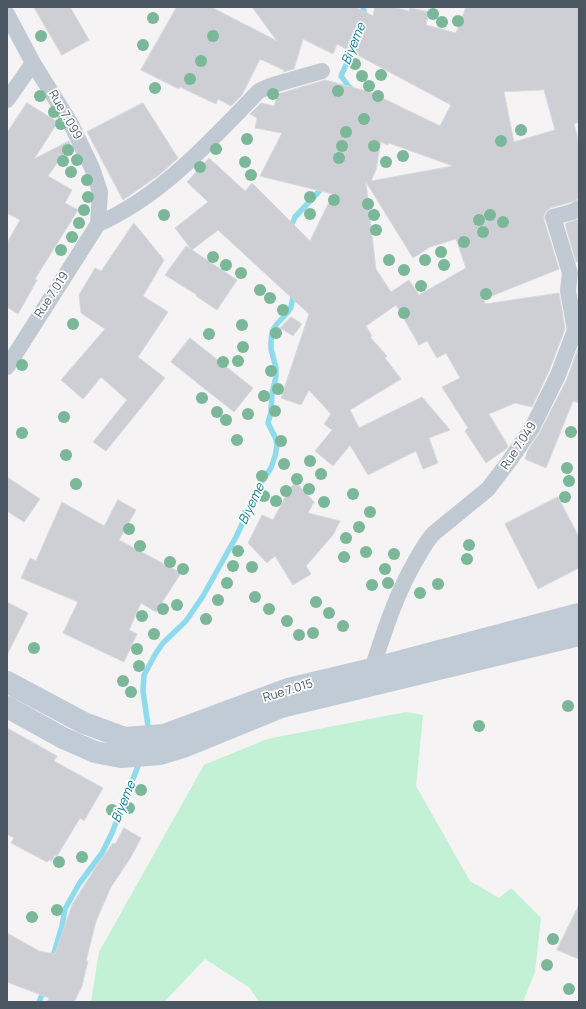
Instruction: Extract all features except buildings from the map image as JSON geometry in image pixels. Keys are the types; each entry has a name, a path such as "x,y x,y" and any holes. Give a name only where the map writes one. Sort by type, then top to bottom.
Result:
{"main road":[{"name":"Rue 7.015","path":"162,745 288,689 372,669 579,614"},
{"name":"Rue 7.015","path":"8,709 63,738 95,752 162,745 183,747 281,707 579,635"},
{"name":"Rue 7.015","path":"15,687 84,723 123,748"}],"street":[{"name":"Rue 7.099","path":"7,14 33,63 72,124 92,168 100,192 98,224"},
{"path":"7,100 33,63"},
{"path":"98,224 118,215 141,201 171,177 190,161 258,91 322,71"},
{"name":"Rue 7.049","path":"372,669 386,625 409,572 427,541 433,534 488,489 532,428 558,375 575,330 568,291 570,273 553,217 572,212 579,208"},
{"name":"Rue 7.019","path":"7,367 98,224"},
{"path":"8,709 15,687"}],"green space":[{"path":"406,712 423,715 416,786 470,881 499,898 511,888 541,918 535,972 523,1002 259,1002 250,988 205,959 164,1002 91,1002 99,952 204,765 267,739"}],"waterway":[{"name":"Biyeme","path":"363,7 365,18"},
{"name":"Biyeme","path":"353,90 341,76 354,47"},
{"name":"Biyeme","path":"290,229 295,217 324,186"},
{"name":"Biyeme","path":"149,733 143,691 144,675 163,643 186,621 203,596 236,537 261,483 271,468 275,456 277,446 276,439 268,423 276,377 276,368 271,349 272,332 291,307 294,292"},
{"name":"Biyeme","path":"52,960 62,926 65,909 79,884 102,853 112,833 140,761"},
{"name":"Biyeme","path":"39,1002 44,990"}]}
